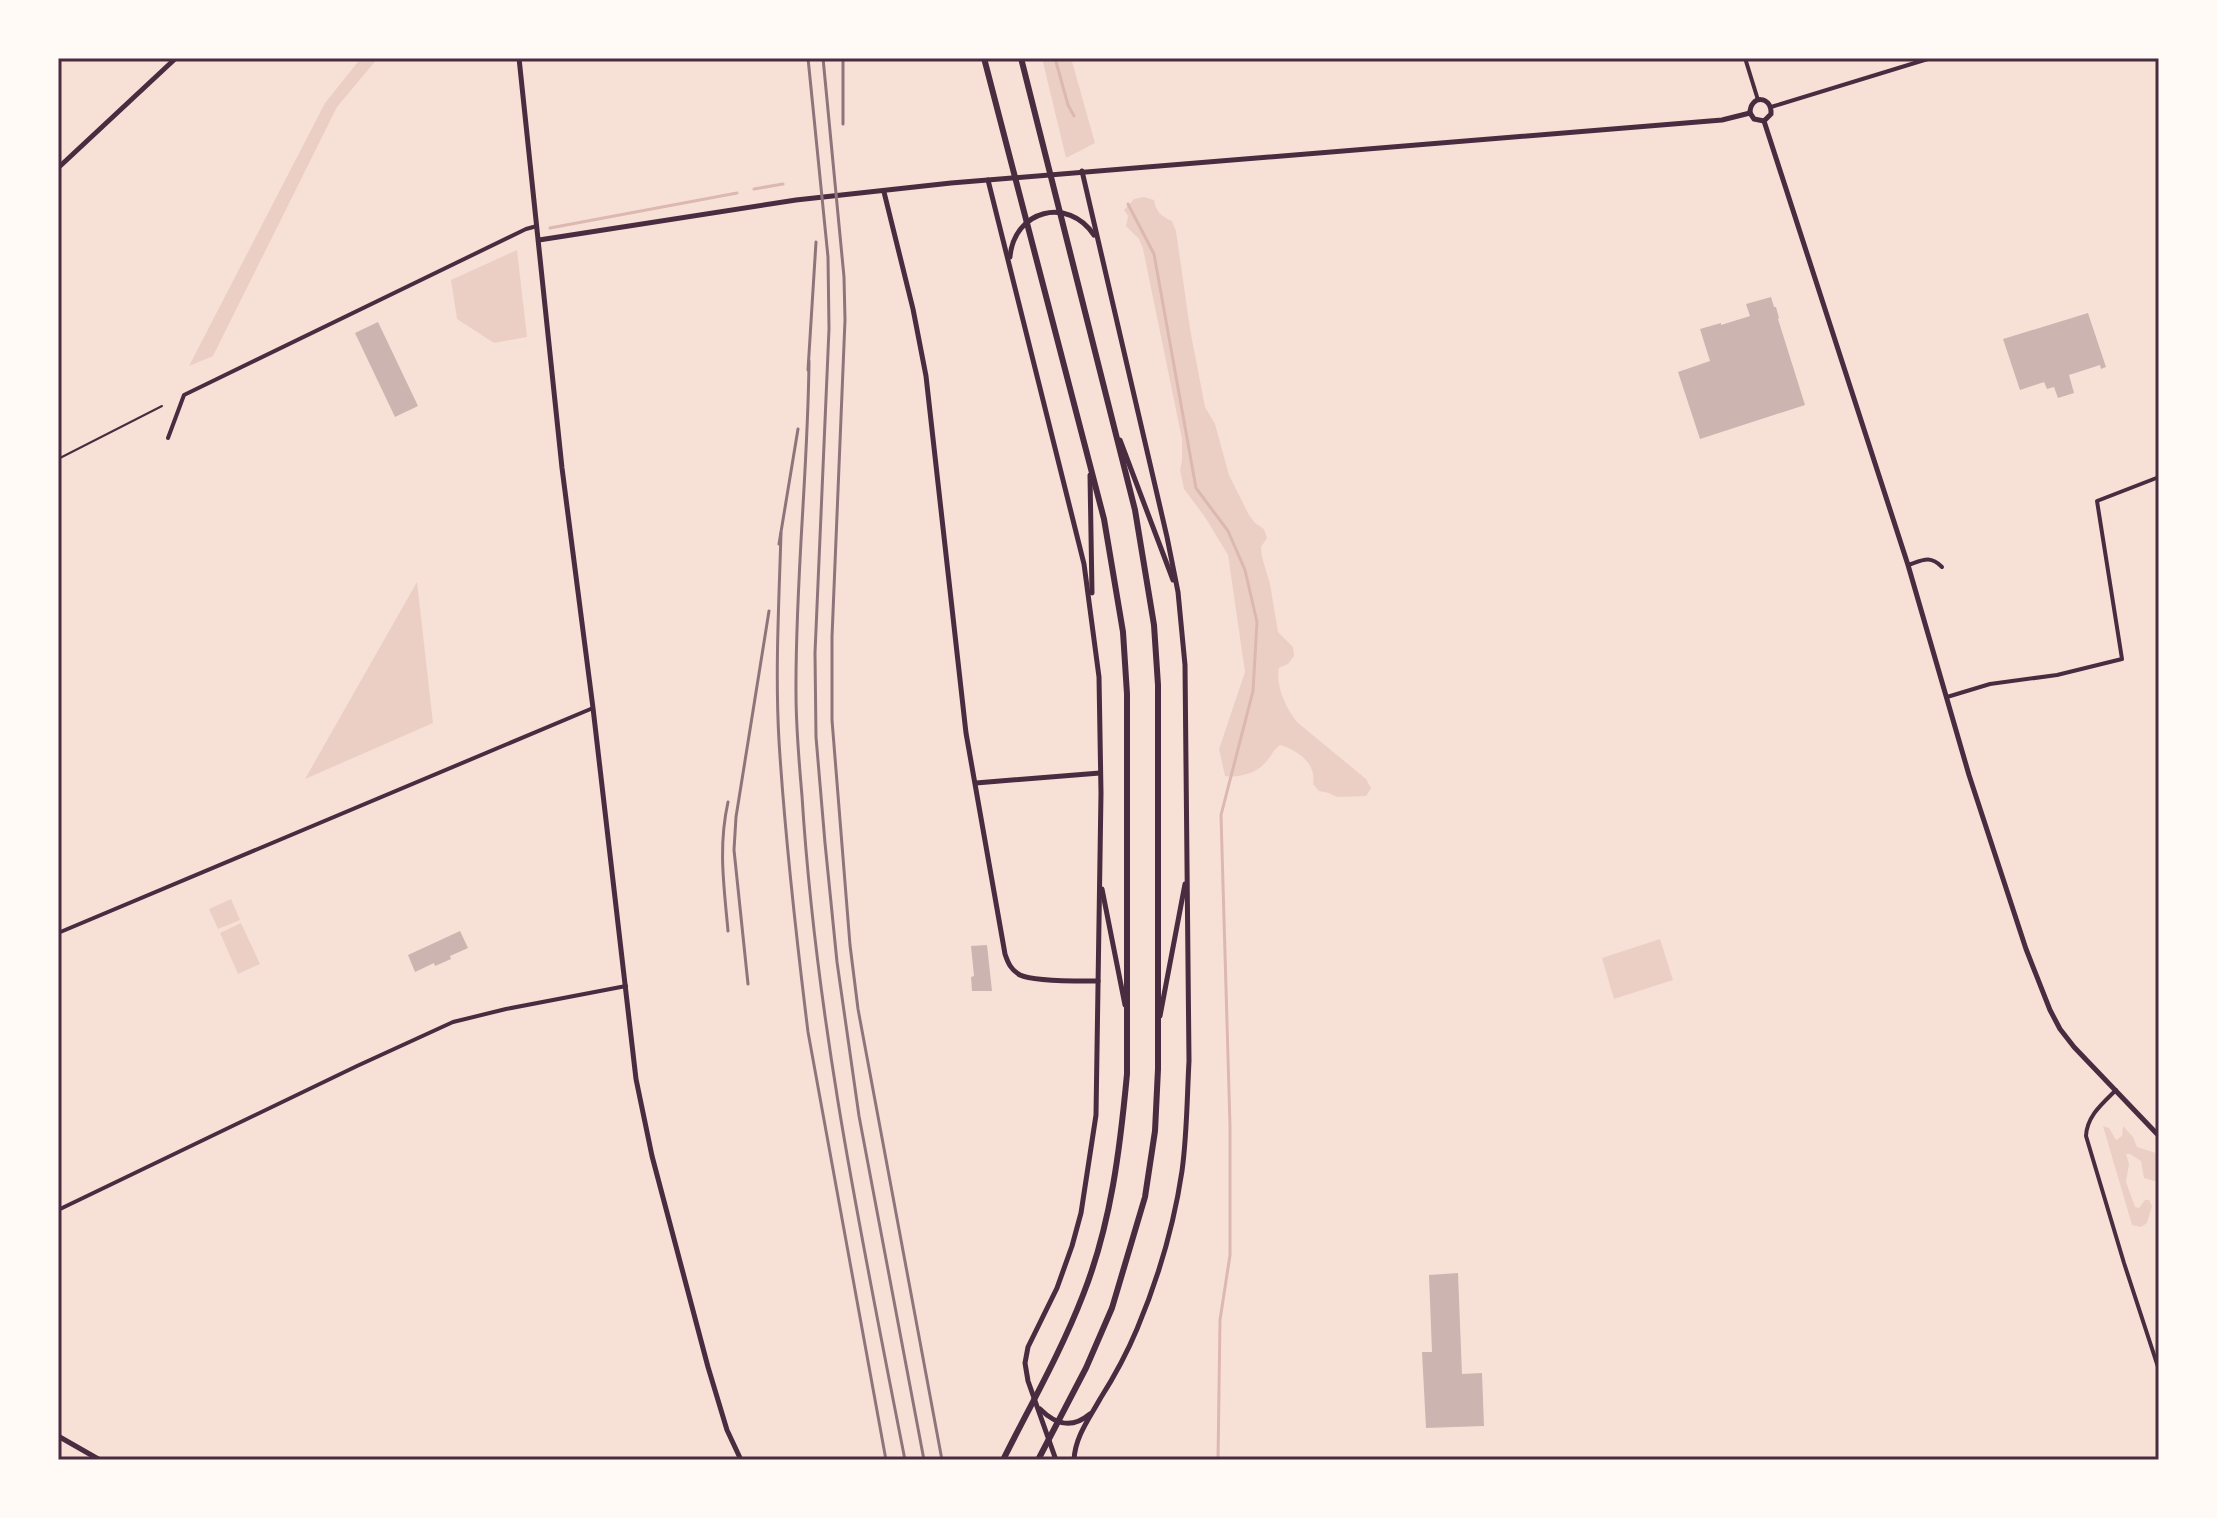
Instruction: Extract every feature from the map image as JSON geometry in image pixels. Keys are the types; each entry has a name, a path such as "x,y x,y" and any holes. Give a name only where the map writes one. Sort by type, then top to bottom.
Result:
{"main road":[{"path":"984,58 1114,569 1123,632 1127,694 1127,1074 1113,1189 1084,1294 1003,1460"},
{"path":"1021,58 1145,560 1154,625 1159,750 1155,1131 1145,1197 1112,1308 1086,1368 1038,1460"}],"street":[{"path":"58,168 176,58"},
{"path":"519,58 562,468 636,1079 652,1156 708,1367 727,1430 741,1460"},
{"path":"1745,58 1758,100"},
{"path":"1771,107 1931,58"},
{"path":"1758,100 1764,100 1771,107 1771,114 1764,121 1754,119 1750,113 1750,106 1758,100"},
{"path":"539,240 796,200 1082,171 1722,120 1750,113"},
{"path":"1764,121 1908,565 1969,775 2026,949 2060,1029 2159,1136"},
{"path":"1074,1460 1074,1448 1080,1433 1136,1331 1165,1247 1182,1171 1189,1061 1185,665 1178,592 1082,171"},
{"path":"988,180 1084,564 1099,677 1096,1115 1091,1160 1072,1246 1057,1288 1028,1347 1025,1363 1028,1381 1056,1460"},
{"path":"884,192 926,376 966,733 1005,954 1008,965 1022,976 1098,981"},
{"path":"1011,269 1010,253 1014,238 1024,225 1044,214 1060,213 1075,217 1088,226 1099,247"},
{"path":"168,438 184,395 537,226"},
{"path":"1110,414 1178,592"},
{"path":"1090,466 1092,609"},
{"path":"1947,697 1990,684 2057,675 2122,659 2097,501 2159,477"},
{"path":"1908,565 1927,558 1935,560 1942,567"},
{"path":"58,933 593,708"},
{"path":"976,783 1100,773"},
{"path":"1158,1028 1187,872"},
{"path":"1099,876 1127,1015"},
{"path":"58,1210 453,1022 626,986"},
{"path":"2116,1090 2093,1114 2086,1136 2159,1370"},
{"path":"1037,1405 1049,1418 1063,1424 1079,1421 1094,1409"},
{"path":"58,1436 100,1460"}],"lane":[{"path":"58,459 162,406"}],"shaded area":[{"path":"361,58 378,58 337,107 213,356 189,366 325,103"},
{"path":"1042,58 1071,58 1095,143 1066,158"},
{"path":"1144,197 1154,200 1158,211 1172,221 1176,231 1205,407 1215,424 1229,475 1249,515 1264,529 1267,538 1261,547 1262,557 1278,632 1293,647 1294,656 1288,664 1279,668 1282,696 1297,722 1366,779 1371,788 1366,796 1337,797 1319,791 1313,784 1312,770 1305,759 1280,745 1255,771 1240,776 1225,776 1219,749 1245,672 1228,555 1184,489 1180,470 1182,439 1143,249 1139,239 1126,226 1128,216 1124,210 1134,199"},
{"path":"517,250 527,337 494,343 457,319 451,280"},
{"path":"417,582 433,723 305,779"},
{"path":"231,899 240,920 218,929 209,909"},
{"path":"241,923 260,964 238,974 220,933"},
{"path":"1660,939 1673,980 1614,999 1602,958"},
{"path":"2103,1126 2109,1128 2116,1140 2122,1136 2123,1126 2137,1147 2159,1154 2159,1179 2154,1181 2144,1178 2141,1161 2126,1154 2129,1164 2126,1182 2135,1207 2139,1208 2145,1200 2149,1200 2152,1206 2147,1223 2141,1227 2132,1225"}],"building":[{"path":"1771,297 1805,405 1700,439 1678,372 1710,361 1700,329 1750,316 1746,304"},
{"path":"2088,313 2106,367 2101,369 2100,365 2069,375 2074,393 2058,398 2054,387 2047,389 2044,382 2020,390 2003,339"},
{"path":"378,322 418,406 395,417 355,333"},
{"path":"460,931 468,948 450,956 451,959 415,972 408,955"},
{"path":"987,945 992,991 972,991 971,946"},
{"path":"1458,1273 1462,1374 1482,1373 1484,1426 1426,1428 1422,1352 1432,1352 1429,1275"}],"waterway":[{"path":"1055,58 1074,116"},
{"path":"754,189 783,184"},
{"path":"550,228 737,193"},
{"path":"1128,204 1154,254 1196,488 1228,531 1245,570 1257,622 1253,691 1221,815 1230,1126 1230,1255 1220,1320 1218,1460"}],"railway":[{"path":"808,58 828,257 829,329 815,653 816,737 837,962 859,1116 924,1460"},
{"path":"823,58 844,277 832,720 850,945 858,1009 942,1460"},
{"path":"843,58 843,124"},
{"path":"808,370 816,242"},
{"path":"809,361 796,694 809,880 829,1047 905,1460"},
{"path":"779,544 798,429"},
{"path":"781,533 778,715 784,814 799,959 808,1032 886,1460"},
{"path":"748,984 734,850 736,817 769,611"},
{"path":"728,802 723,851 728,931"}]}
